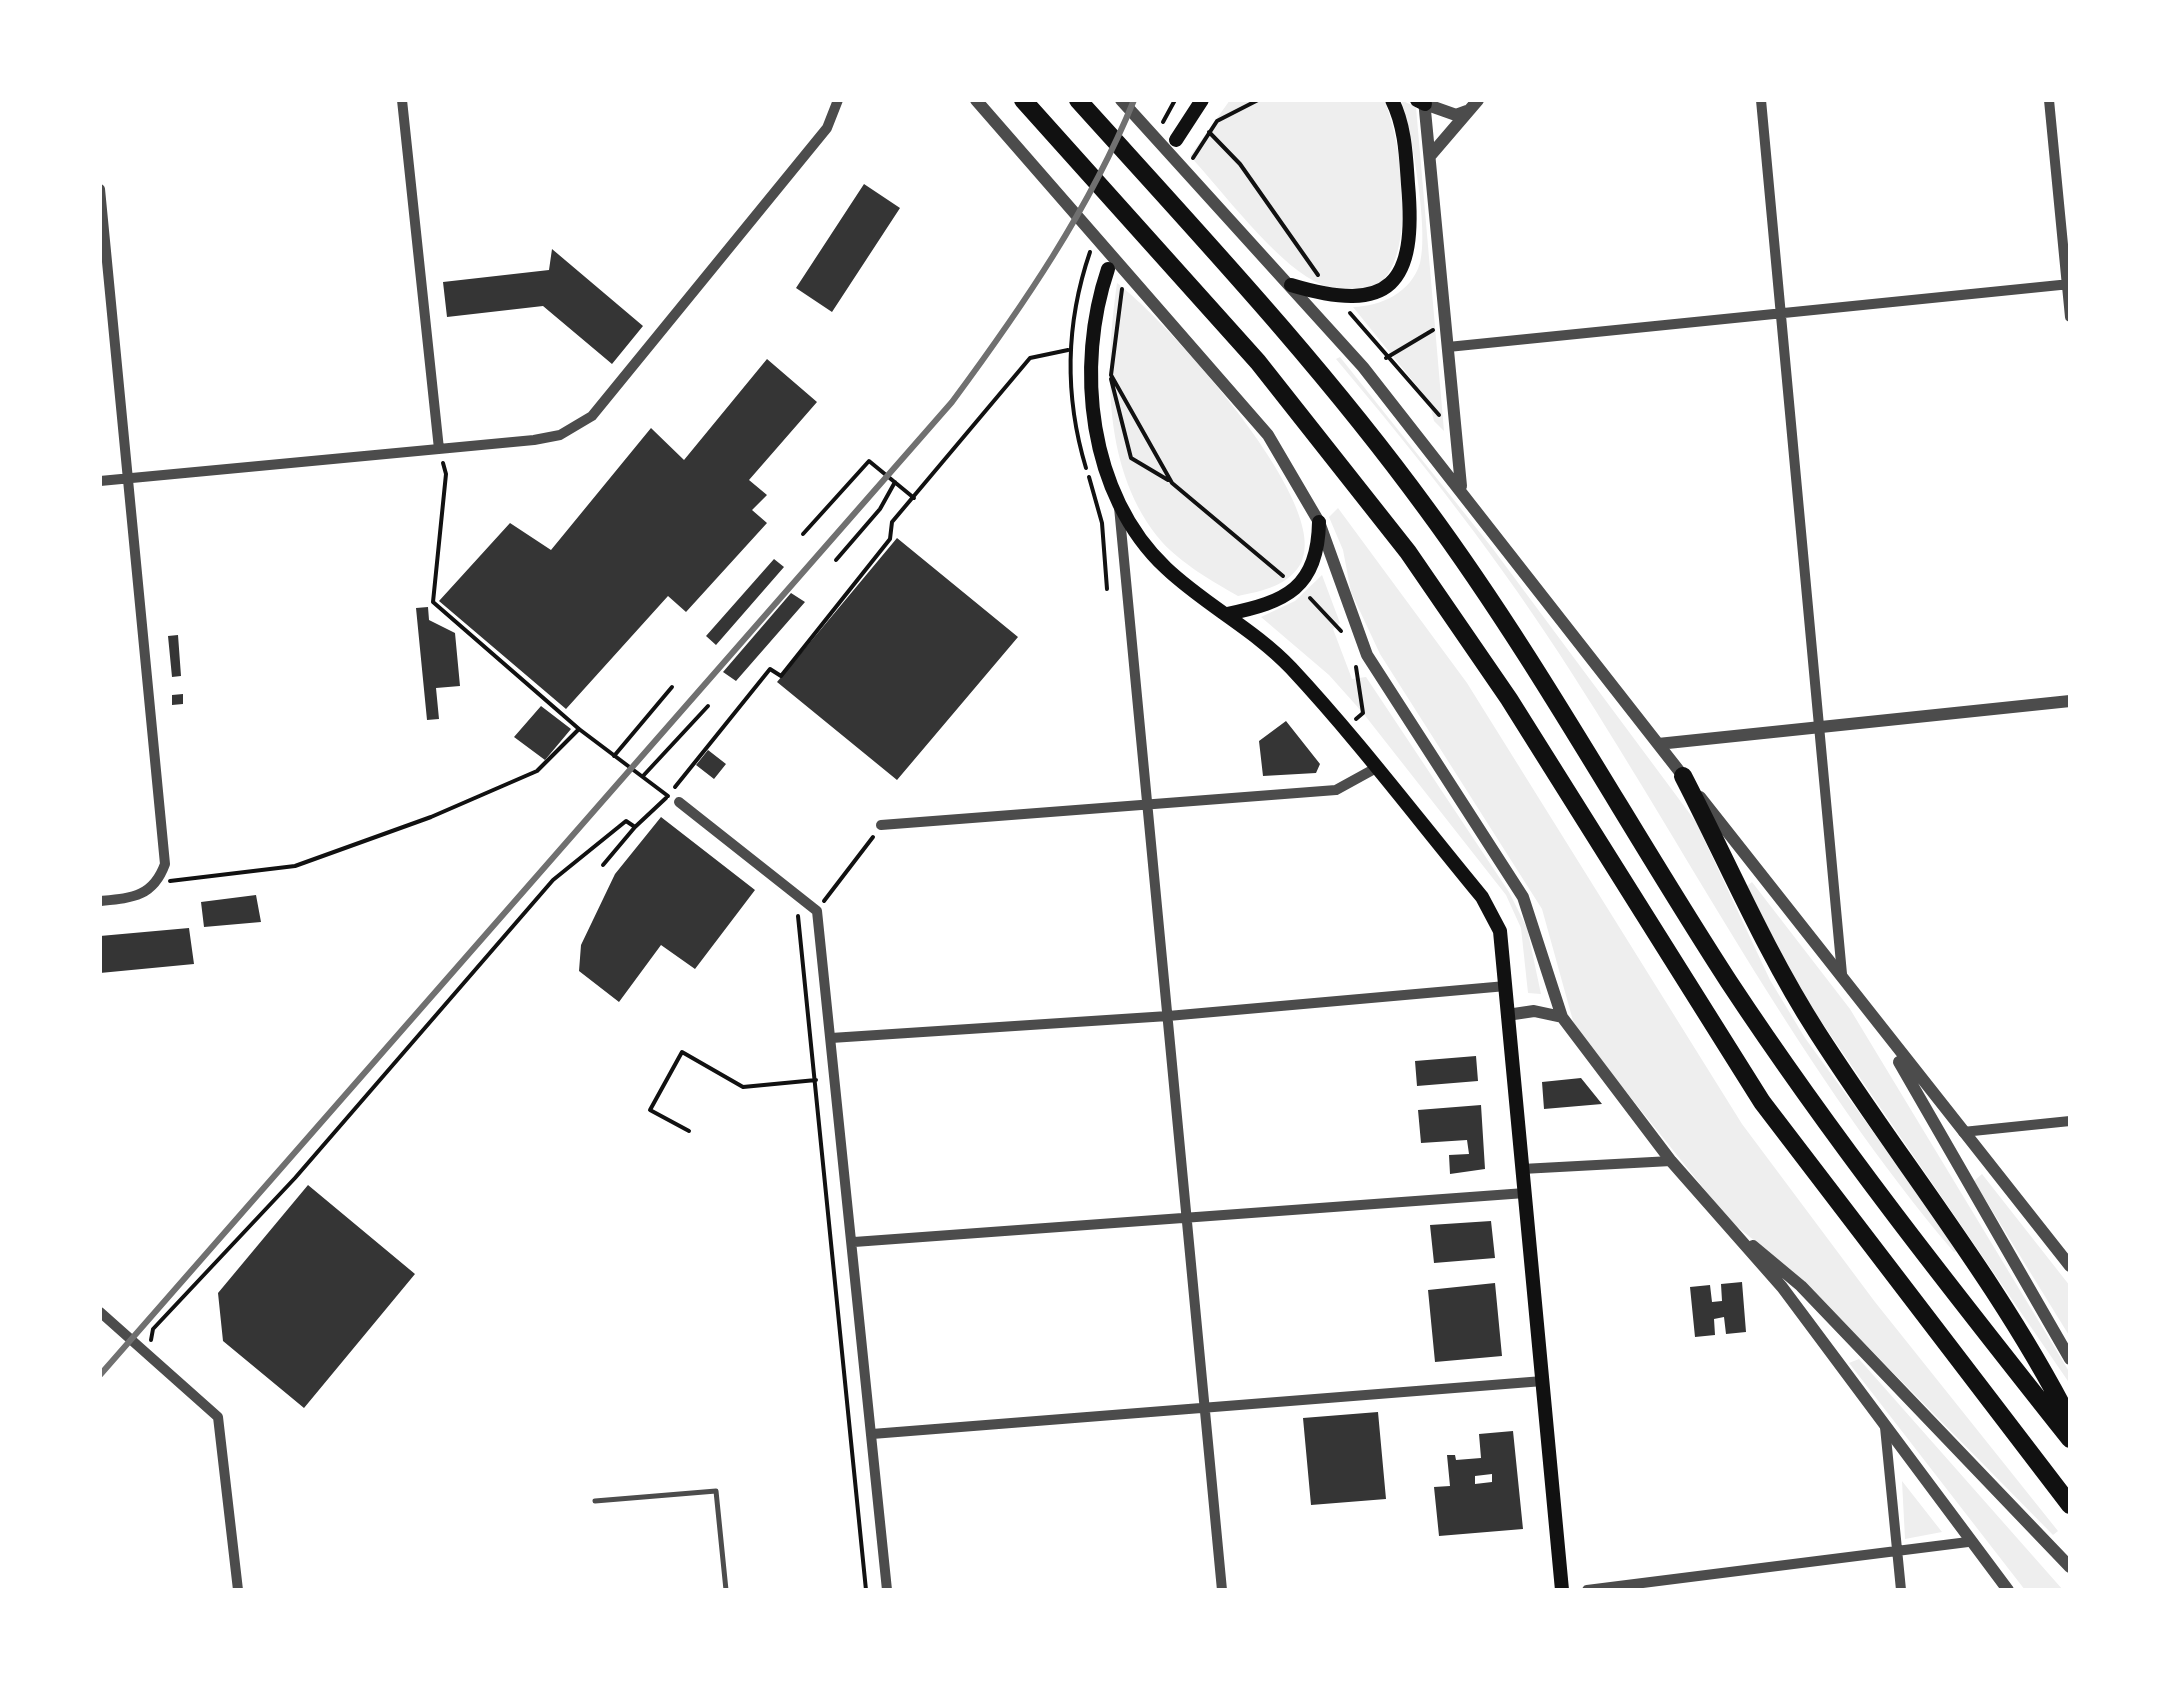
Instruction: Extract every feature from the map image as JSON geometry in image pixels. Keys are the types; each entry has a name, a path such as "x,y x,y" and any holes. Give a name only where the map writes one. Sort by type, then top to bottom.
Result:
{"highway":[{"path":"1023,100 1294,404 1408,552 1509,699 1762,1102 2070,1504"},
{"path":"1078,100 1290,337 1425,506 1516,636 1727,978 1793,1076 1872,1187 2070,1440"},
{"path":"1683,776 1792,993 1965,1244 2038,1360 2070,1421"}],"main road":[{"path":"1176,140 1195,100"},
{"path":"1187,119 1202,100"},
{"path":"1290,285 1354,298 1370,295 1402,270 1412,241 1412,221 1404,136 1392,100"},
{"path":"1108,268 1097,308 1091,377 1099,441 1119,506 1166,568 1288,666 1482,897 1500,930 1562,1590"},
{"path":"1227,614 1256,608 1298,588 1313,568 1319,522"}],"street":[{"path":"402,100 439,449"},
{"path":"100,481 560,435 592,416 827,128 838,100"},
{"path":"976,100 1242,400 1289,467 1319,522 1367,655 1524,897 1562,1018 1671,1161 1782,1287 1968,1542 2008,1590"},
{"path":"1121,100 1290,285 1461,488 2070,1266"},
{"path":"1761,100 1842,974"},
{"path":"2049,100 2070,317"},
{"path":"1422,101 1461,488"},
{"path":"1422,101 1456,115 1474,105"},
{"path":"1430,156 1474,105"},
{"path":"100,189 131,478 165,864 158,882 145,894 100,901"},
{"path":"1448,348 2068,284"},
{"path":"1119,506 1222,1590"},
{"path":"1658,744 2070,701"},
{"path":"882,825 1336,790 1376,768"},
{"path":"679,802 817,911 887,1590"},
{"path":"831,1038 1168,1016 1506,986"},
{"path":"1507,1016 1534,1011 1562,1018"},
{"path":"1881,1029 2070,1359"},
{"path":"1963,1132 2070,1121"},
{"path":"1522,1169 1671,1161"},
{"path":"854,1242 1525,1193"},
{"path":"1717,1216 1800,1286 2070,1567"},
{"path":"100,1312 218,1417 238,1590"},
{"path":"872,1434 1543,1381"},
{"path":"1884,1426 1901,1590"},
{"path":"1587,1590 1968,1542"}],"lane":[{"path":"595,1501 716,1491 726,1590"}],"path":[{"path":"1170,110 1175,100"},
{"path":"1258,100 1221,118 1209,132 1240,164 1326,285"},
{"path":"1343,306 1456,434"},
{"path":"1386,358 1446,323"},
{"path":"604,865 635,827 668,796 770,669 781,676 890,539 892,522 1030,358 1068,350"},
{"path":"1112,354 1111,375 1119,422 1131,458 1172,483 1298,588 1328,614 1347,644"},
{"path":"1111,375 1172,483"},
{"path":"439,449 446,474 433,602 579,729 679,802"},
{"path":"803,534 869,462 914,498"},
{"path":"836,560 880,509 895,482"},
{"path":"1344,730 1362,714 1355,660"},
{"path":"614,756 672,687"},
{"path":"642,777 708,706"},
{"path":"158,882 296,866 332,854 537,771 579,729"},
{"path":"150,1355 153,1330 295,1178 553,880 626,820 635,827"},
{"path":"817,911 882,825"},
{"path":"785,906 800,918 866,1590"},
{"path":"689,1131 650,1110 682,1052 743,1087 816,1080"}],"shaded area":[{"path":"1230,100 1384,100 1393,126 1403,197 1401,234 1393,265 1377,286 1351,293 1314,281 1298,271 1190,156"},
{"path":"1401,100 1416,107 1444,431 1434,421 1429,401 1353,307 1394,296 1410,282 1420,263 1421,206"},
{"path":"1117,283 1204,371 1238,413 1292,497 1304,533 1302,561 1283,582 1238,596 1178,557 1142,514 1118,452 1112,418 1111,349"},
{"path":"1340,357 1493,549 1696,822 1770,980 1805,1038 1959,1250 1954,1252 1849,1115 1754,970 1546,633 1460,513 1336,359"},
{"path":"1338,508 1467,683 1742,1124 1875,1302 2058,1531 2053,1535 1798,1276 1729,1220 1575,1028 1542,909 1380,654 1351,592 1343,550 1329,517"},
{"path":"1322,575 1340,623 1333,629 1352,679 1366,677 1509,892 1527,928 1541,994 1528,993 1521,928 1506,895 1363,713 1329,675 1261,617 1295,601"},
{"path":"1752,882 1850,1009 2070,1373 2070,1384 1788,973 1747,886"},
{"path":"1982,1174 2070,1286 2070,1337 1974,1181"},
{"path":"1859,1359 2063,1590 2025,1590 1849,1363"},
{"path":"1902,1481 1942,1532 1905,1539"}],"building":[{"path":"864,184 900,208 832,312 796,288"},
{"path":"552,249 643,326 612,364 543,306 447,317 443,282 549,270"},
{"path":"767,359 817,402 749,480 767,495 752,510 767,523 686,612 668,596 566,709 439,601 510,523 551,550 651,428 684,460"},
{"path":"897,538 1018,637 897,780 777,682"},
{"path":"774,559 784,567 716,645 706,636"},
{"path":"791,593 805,602 736,681 723,672"},
{"path":"428,607 429,620 455,633 460,686 436,688 439,719 427,720 416,608"},
{"path":"178,635 181,676 172,677 168,636"},
{"path":"183,694 183,704 172,705 172,695"},
{"path":"541,706 571,729 545,760 514,737"},
{"path":"1286,721 1320,764 1316,773 1263,776 1259,741"},
{"path":"708,750 726,764 714,779 696,765"},
{"path":"661,817 755,890 695,969 661,945 619,1002 579,971 581,945 615,874"},
{"path":"256,895 261,922 204,927 201,902"},
{"path":"189,928 194,964 100,973 100,936"},
{"path":"1476,1056 1478,1081 1417,1086 1415,1061"},
{"path":"1581,1078 1602,1104 1544,1109 1542,1082"},
{"path":"1481,1105 1485,1169 1450,1174 1449,1155 1469,1154 1467,1140 1421,1143 1418,1110"},
{"path":"308,1185 415,1274 304,1408 223,1341 218,1293"},
{"path":"1491,1221 1495,1258 1434,1263 1430,1225"},
{"path":"1742,1282 1746,1332 1726,1334 1724,1317 1714,1319 1715,1335 1695,1337 1690,1287 1710,1285 1712,1302 1722,1301 1721,1284"},
{"path":"1495,1283 1502,1356 1435,1362 1428,1290"},
{"path":"1378,1412 1386,1499 1311,1505 1303,1418"},
{"path":"1513,1431 1523,1529 1439,1536 1434,1487 1450,1486 1447,1455 1455,1455 1456,1460 1481,1458 1479,1434","holes":["1492,1474 1492,1482 1475,1484 1475,1476"]}],"railway":[{"path":"100,1375 952,402 1053,256 1097,180 1134,100"}]}
